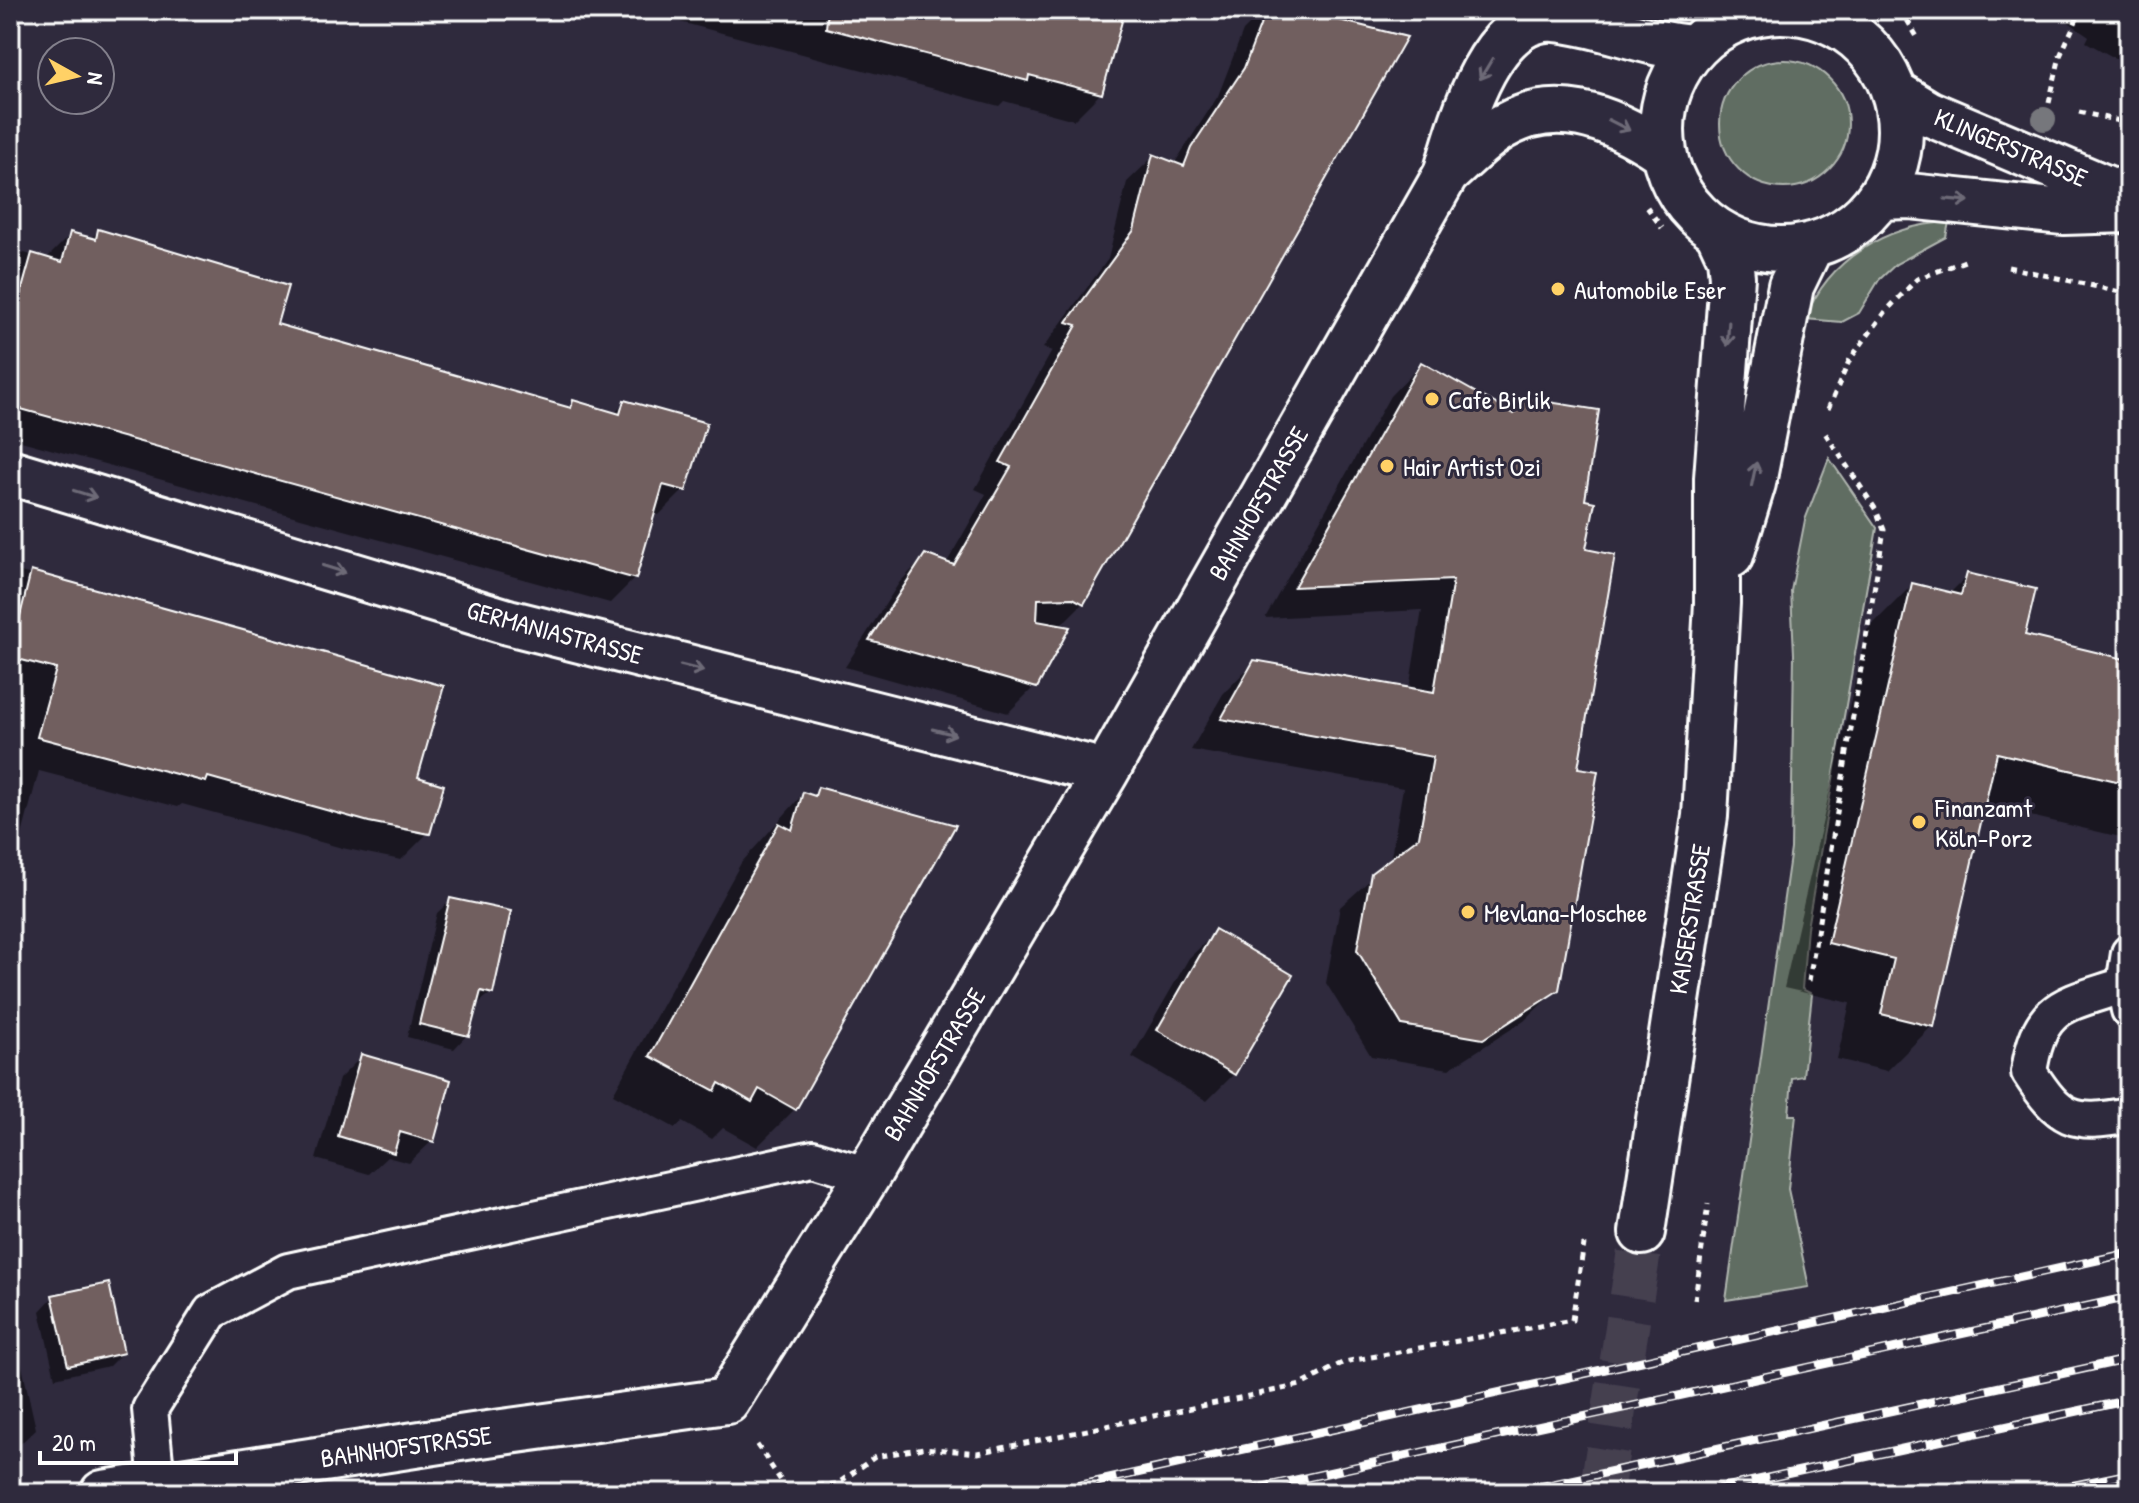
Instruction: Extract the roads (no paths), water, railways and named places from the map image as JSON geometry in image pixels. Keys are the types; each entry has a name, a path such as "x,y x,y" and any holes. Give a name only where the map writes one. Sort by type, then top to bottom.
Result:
{"street":[{"path":"1758,11 1800,12 1843,19 1867,47 1895,93 1900,112 1899,150 1879,197 1858,221 1832,239 1810,247 1762,247 1718,232 1686,203 1663,152 1664,110 1680,65 1693,48 1735,19 1758,11"},
{"name":"BAHNHOFSTRASSE","path":"103,1493 727,1401 868,1175 1106,772 1446,174 1463,115 1495,54 1532,13 1659,46 1693,48"},
{"name":"KLINGERSTRASSE","path":"1895,93 1928,113 2129,198"},
{"name":"BAHNHOFSTRASSE","path":"1446,174 1493,133 1518,119 1541,114 1569,112 1605,119 1663,152"},
{"name":"KLINGERSTRASSE","path":"1879,197 1909,196 2063,212 2129,210"},
{"name":"KAISERSTRASSE","path":"1642,1232 1705,816 1717,603 1717,478 1732,277 1730,258 1718,232"},
{"name":"KAISERSTRASSE","path":"1717,603 1753,483 1791,286 1810,247"},
{"name":"GERMANIASTRASSE","path":"10,472 508,622 1106,772"}],"lane":[{"path":"2127,983 2059,1007 2034,1038 2029,1072 2052,1107 2091,1122 2129,1115"},
{"path":"157,1483 150,1409 211,1312 288,1271 813,1158 868,1175"}],"tunnel":[{"path":"1601,1493 1642,1232"}],"railway":[{"path":"1046,1493 2129,1253"},
{"path":"1236,1493 2129,1297"},
{"path":"1512,1493 2129,1359"},
{"path":"1698,1493 2129,1400"},
{"path":"2037,1493 2129,1474"}],"place":[{"name":"Automobile Eser","path":"1558,289"},
{"name":"Cafe Birlik","path":"1432,399"},
{"name":"Hair Artist Ozi","path":"1387,466"},
{"name":"Finanzamt Köln-Porz","path":"1919,822"},
{"name":"Mevlana-Moschee","path":"1468,912"}]}
